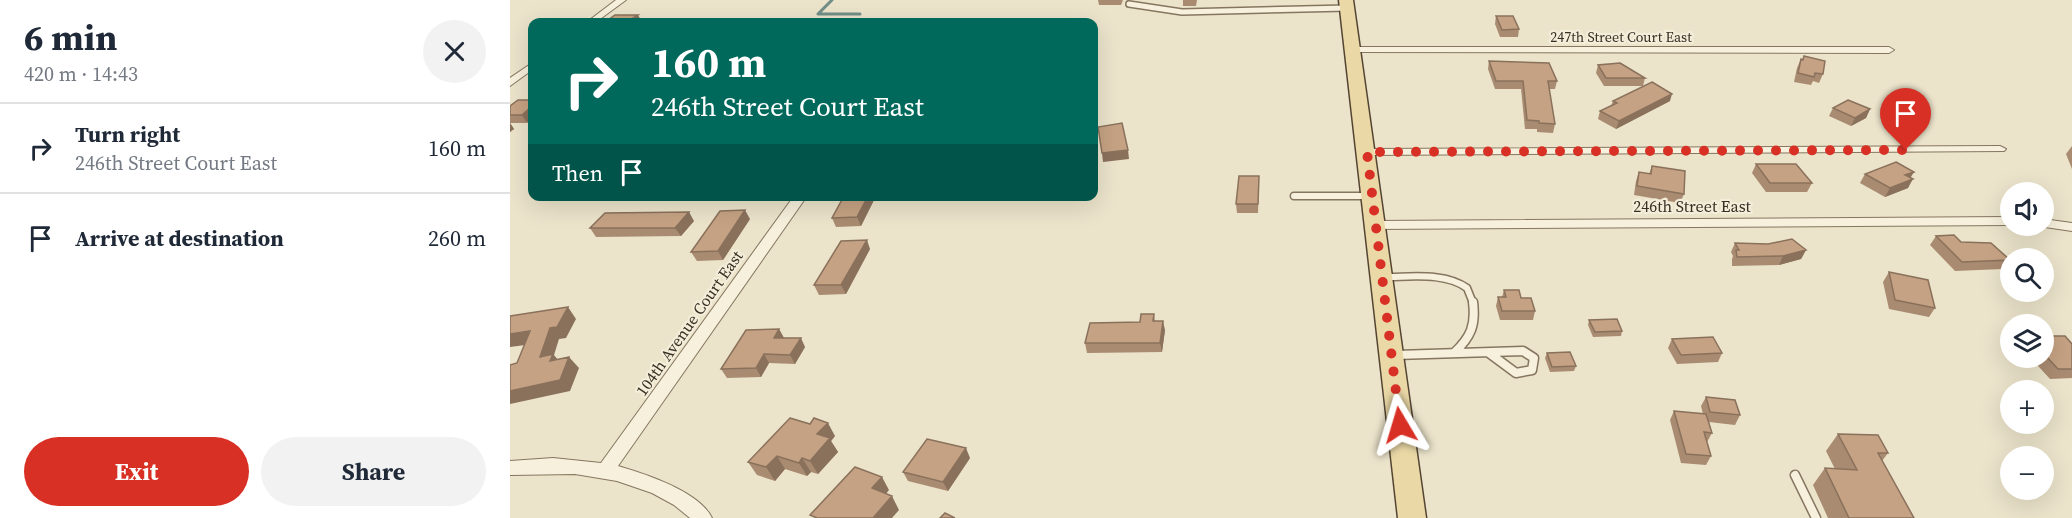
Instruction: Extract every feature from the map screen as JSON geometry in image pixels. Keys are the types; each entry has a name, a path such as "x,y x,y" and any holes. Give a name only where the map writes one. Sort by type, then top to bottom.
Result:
{"main road":[{"path":"1347,4 1412,518"}],"street":[{"path":"597,18 622,0"},
{"name":"247th Street Court East","path":"1353,50 1889,50"},
{"path":"510,83 528,69"},
{"path":"1367,152 2000,149"},
{"name":"104th Avenue Court East","path":"606,470 797,201"},
{"name":"246th Street East","path":"1374,225 2000,221"},
{"path":"2054,225 2072,227"},
{"path":"510,468 553,466 606,470 638,480 677,498 703,518"}],"lane":[{"path":"1129,4 1182,12 1347,4"},
{"path":"1294,196 1371,196"},
{"path":"1381,277 1415,276 1454,281 1467,287 1473,297 1476,324 1468,340 1454,353"},
{"path":"1391,355 1523,351 1530,353 1535,364 1532,370 1516,373 1489,353"},
{"path":"1795,475 1816,518"}],"building":[{"path":"615,15 638,15 633,18 611,18"},
{"path":"1496,16 1513,16 1519,29 1502,30"},
{"path":"1804,56 1825,61 1823,74 1815,73 1814,77 1798,73 1801,59 1803,60"},
{"path":"1489,61 1549,63 1557,81 1548,81 1555,124 1527,120 1523,81 1496,81"},
{"path":"1620,63 1645,78 1606,78 1598,65"},
{"path":"1652,82 1672,94 1619,121 1600,111 1617,103 1613,101"},
{"path":"518,100 528,100 528,110 522,115 510,115 510,106"},
{"path":"1848,100 1870,109 1855,118 1833,108"},
{"path":"1122,123 1128,150 1102,153 1098,127"},
{"path":"1896,162 1914,172 1905,175 1913,179 1890,188 1865,174"},
{"path":"1756,164 1796,164 1812,183 1770,183"},
{"path":"1652,166 1685,171 1684,194 1637,186 1639,172 1651,174"},
{"path":"1239,176 1259,176 1258,204 1236,204"},
{"path":"841,201 865,201 857,217 832,218"},
{"path":"745,210 718,251 691,252 720,211"},
{"path":"689,212 675,228 590,228 605,213"},
{"path":"1954,235 1961,242 1991,243 2000,251 2000,260 1962,262 1936,236"},
{"path":"1792,239 1806,250 1783,256 1737,257 1736,250 1739,250 1735,243 1768,244"},
{"path":"867,240 841,285 814,285 841,241"},
{"path":"1889,272 1928,280 1935,308 1895,300"},
{"path":"1504,290 1519,290 1521,298 1531,298 1535,311 1502,311 1498,297 1506,297"},
{"path":"568,307 557,327 550,328 540,357 553,354 550,361 569,357 560,380 510,391 510,365 517,363 530,331 510,334 510,316"},
{"path":"1141,314 1154,314 1153,321 1163,321 1160,343 1085,343 1090,323 1140,322"},
{"path":"1617,319 1622,331 1595,332 1589,320"},
{"path":"779,329 774,338 801,338 790,355 764,354 756,368 721,369 746,330"},
{"path":"2054,336 2065,336 2072,344 2072,369 2058,369 2054,365"},
{"path":"1713,337 1722,353 1681,355 1672,339"},
{"path":"1570,352 1576,366 1552,367 1547,353"},
{"path":"1706,397 1735,400 1740,415 1710,412"},
{"path":"1674,411 1706,414 1712,433 1704,432 1711,456 1686,454"},
{"path":"790,418 810,424 814,418 828,423 817,434 830,438 810,461 802,458 799,463 777,456 766,467 748,462"},
{"path":"1838,434 1878,435 1888,453 1878,453 1914,518 1849,518 1825,468 1857,470"},
{"path":"927,439 966,448 943,482 903,472"},
{"path":"855,467 882,477 872,488 892,496 873,518 817,518 810,515"},
{"path":"945,513 955,518 940,518"}],"waterway":[{"path":"832,0 818,14 860,14"}],"route":[{"path":"1400,425 1374,225 1367,152 1906,150"}]}
